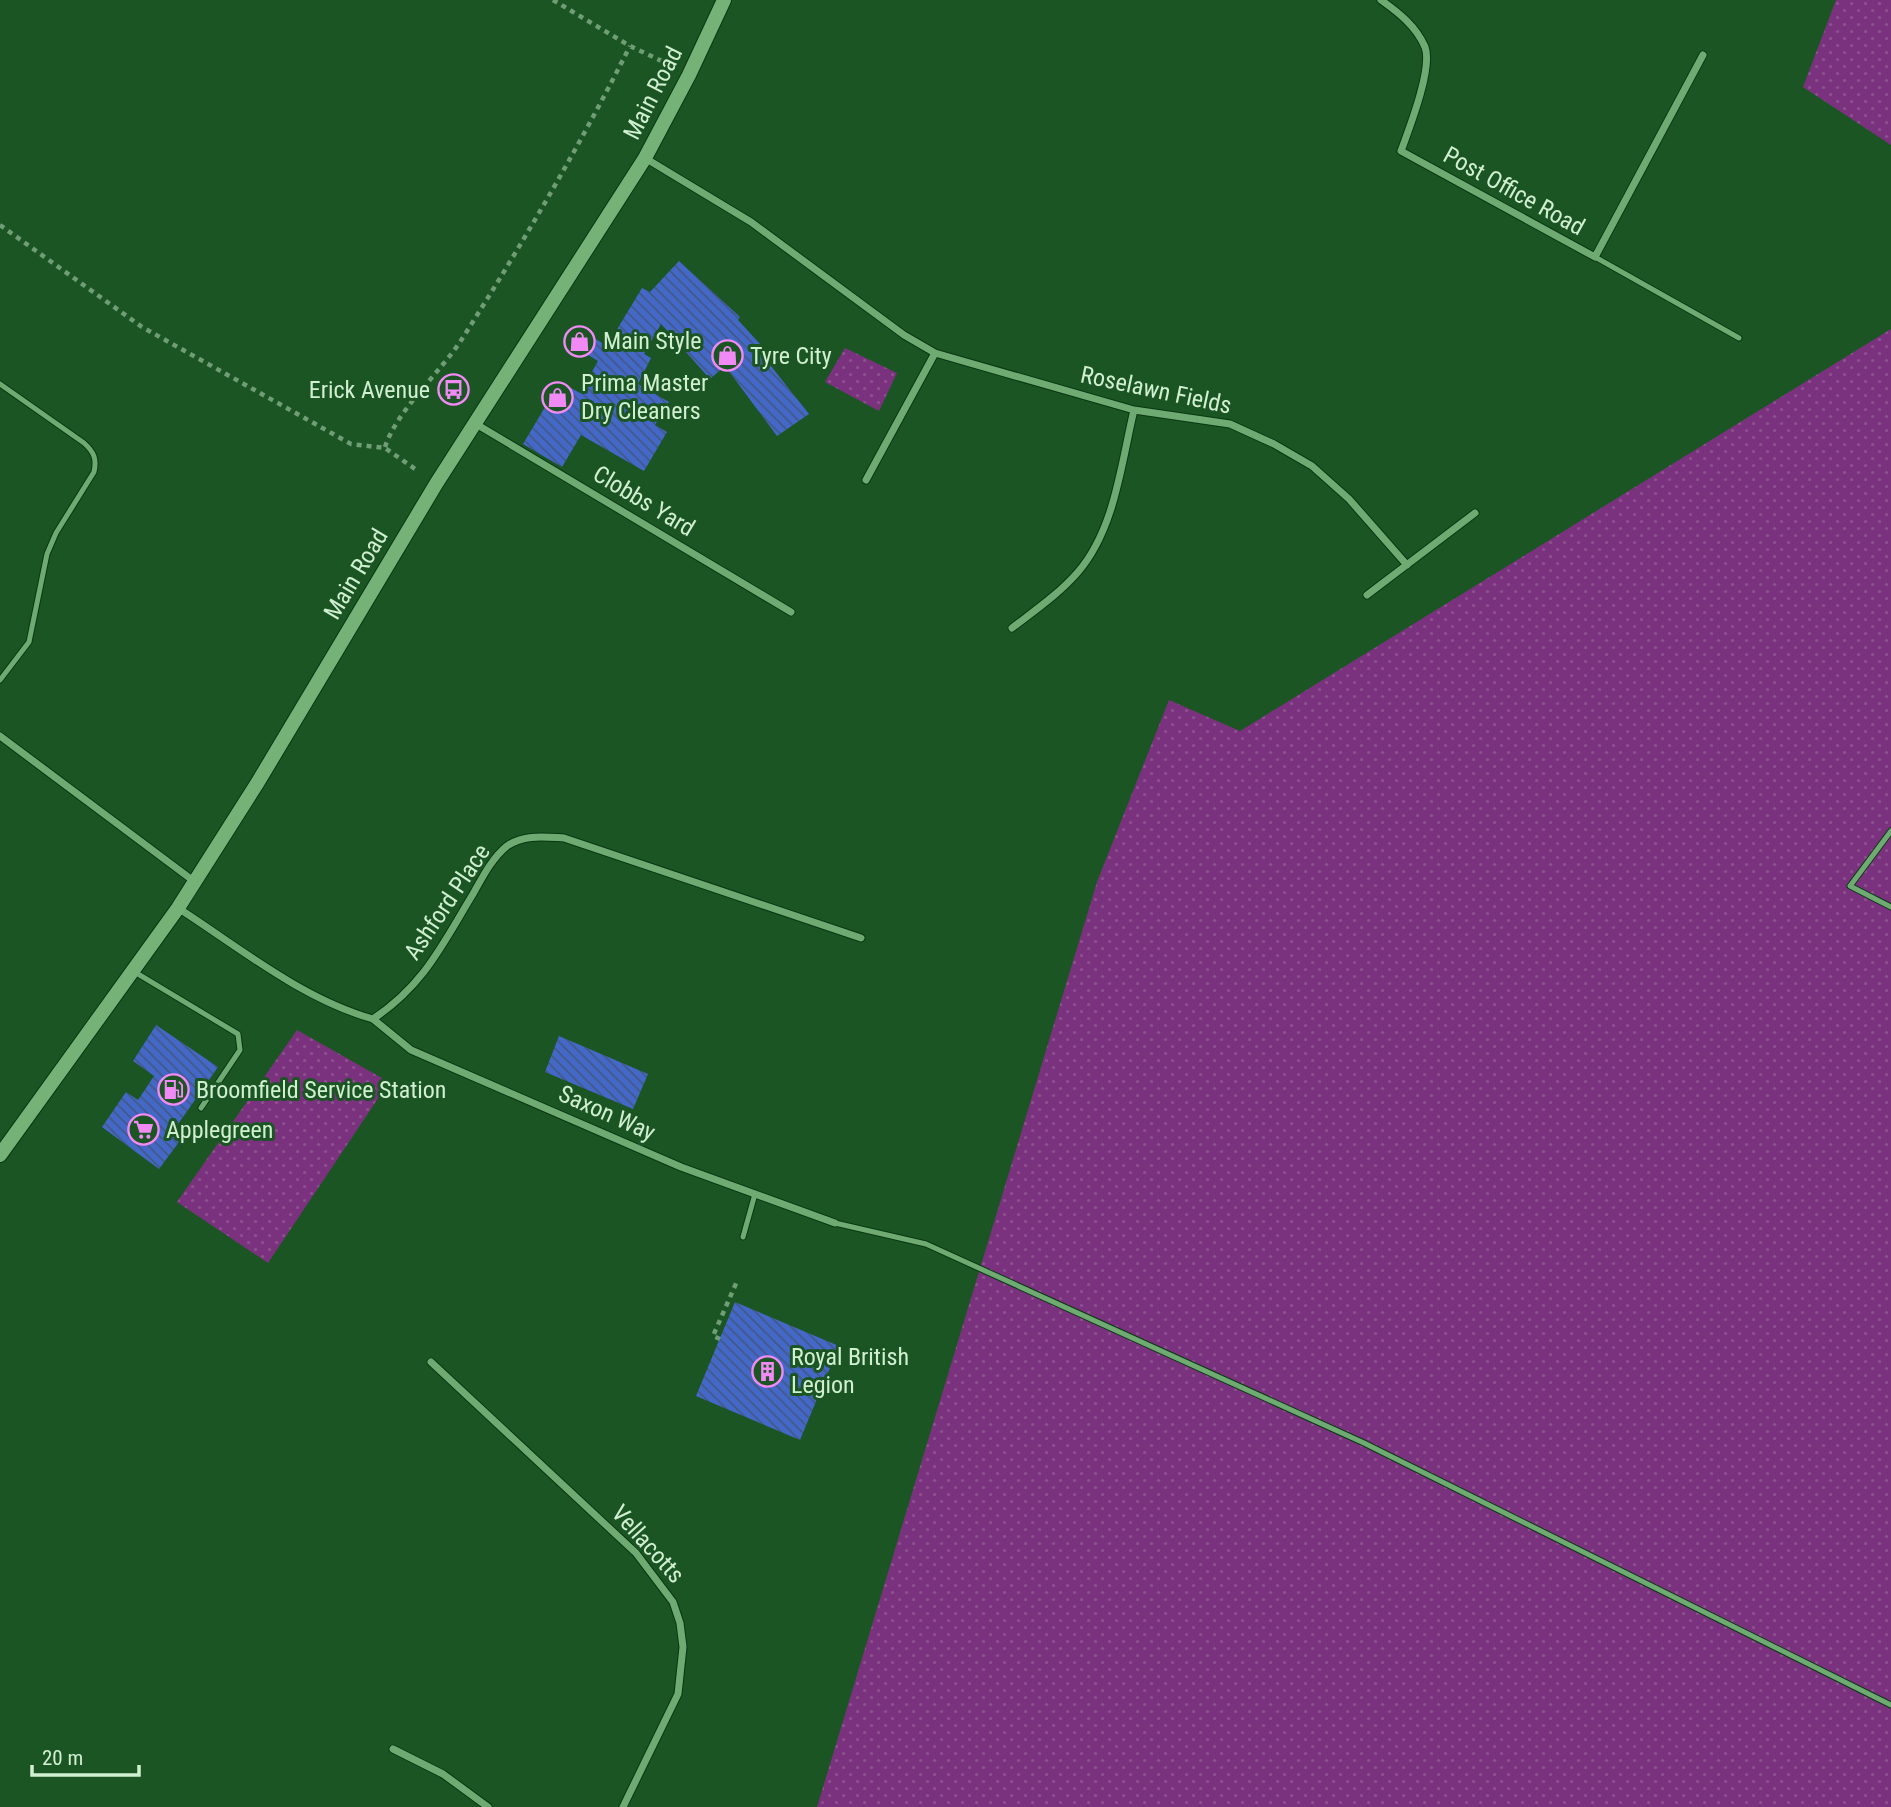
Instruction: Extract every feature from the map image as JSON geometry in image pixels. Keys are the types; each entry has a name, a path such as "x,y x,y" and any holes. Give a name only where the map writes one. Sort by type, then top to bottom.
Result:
{"main road":[{"name":"Main Road","path":"0,1155 195,882 436,484 645,158 689,75 724,0"}],"street":[{"name":"Post Office Road","path":"1381,0 1407,19 1426,49 1423,87 1401,151 1595,257 1703,55"},
{"name":"Roselawn Fields","path":"645,158 751,222 904,335 935,353 1134,410 1230,424 1274,444 1312,466 1349,499 1407,565"},
{"path":"866,480 935,353"},
{"path":"1012,628 1056,594 1078,572 1094,548 1108,517 1134,410"},
{"name":"Clobbs Yard","path":"476,424 791,612"},
{"path":"1367,595 1475,513"},
{"path":"0,736 195,882"},
{"name":"Ashford Place","path":"373,1019 401,1000 425,971 492,863 508,846 531,836 564,838 861,938"},
{"path":"178,908 315,997 344,1011 373,1019"},
{"name":"Saxon Way","path":"373,1019 411,1050 681,1167 835,1223"},
{"name":"Vellacotts","path":"431,1362 636,1553 673,1602 680,1623 683,1647 678,1694 623,1807"},
{"path":"393,1749 443,1774 488,1807"}],"lane":[{"path":"1595,257 1739,338"},
{"path":"0,384 84,443 93,451 96,462 94,472 56,533 47,554 29,642 0,680"},
{"path":"1891,831 1850,886 1891,907"},
{"path":"133,971 239,1034 240,1050 201,1108"},
{"path":"743,1237 755,1194"},
{"path":"835,1223 926,1244 1364,1443 1891,1705"}],"path":[{"path":"553,0 630,46 689,75"},
{"path":"385,448 393,427 462,339 550,197 630,46"},
{"path":"0,225 142,327 252,391 351,444 385,448 436,484"},
{"path":"720,1339 713,1336 738,1279"}],"shaded area":[{"path":"1836,0 1891,0 1891,145 1803,87"},
{"path":"1891,329 1891,1807 817,1807 1097,882 1169,700 1240,731"},
{"path":"845,348 897,373 879,411 825,382"},
{"path":"297,1030 389,1082 268,1263 177,1202"}],"building":[{"path":"679,261 740,317 738,320 760,344 755,346 809,414 777,436 725,366 710,379 661,324 644,354 651,358 638,384 669,402 655,425 667,432 644,471 581,435 562,467 523,444 560,382 580,393 598,361 570,344 579,329 607,346 642,288 650,292"},
{"name":"Broomfield Service Station","path":"156,1025 218,1067 176,1127 185,1134 159,1169 102,1127 126,1092 138,1100 154,1076 133,1061"},
{"path":"559,1036 648,1074 633,1109 545,1072"},
{"name":"Royal British Legion","path":"735,1302 839,1346 800,1440 696,1396"}],"place":[{"name":"Main Style","path":"580,341"},
{"name":"Tyre City","path":"727,356"},
{"name":"Erick Avenue","path":"453,390"},
{"name":"Prima Master Dry Cleaners","path":"558,397"},
{"name":"Broomfield Service Station","path":"173,1090"},
{"name":"Applegreen","path":"143,1130"},
{"name":"Royal British Legion","path":"768,1371"}]}
